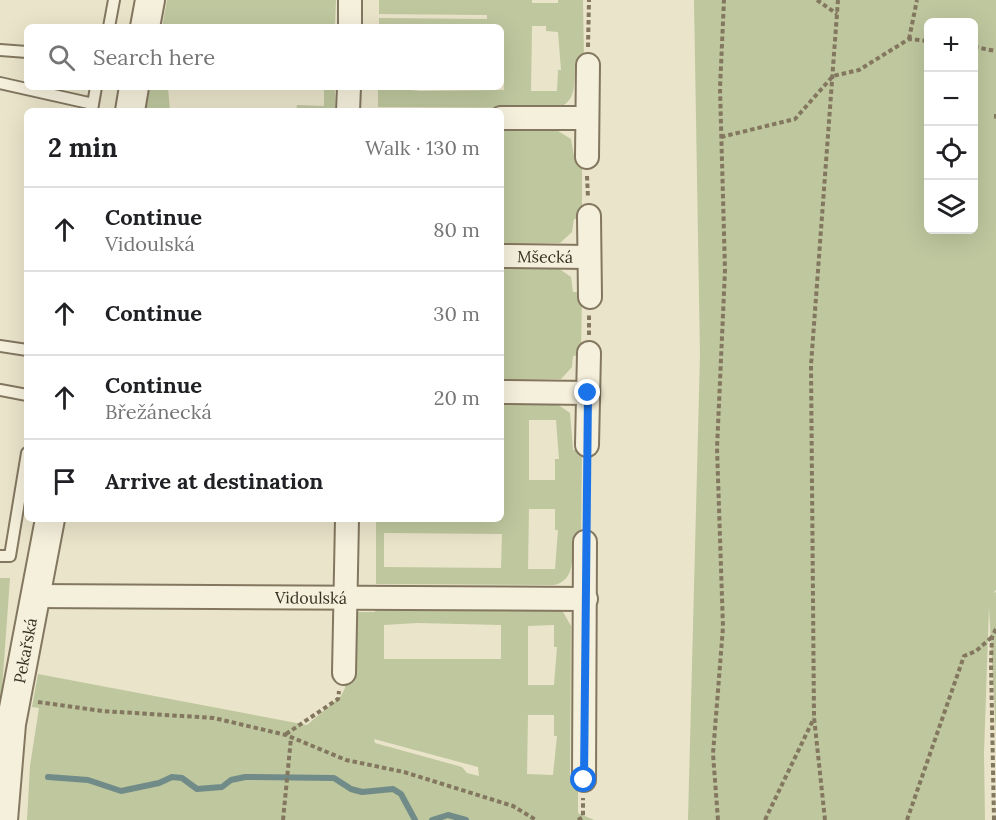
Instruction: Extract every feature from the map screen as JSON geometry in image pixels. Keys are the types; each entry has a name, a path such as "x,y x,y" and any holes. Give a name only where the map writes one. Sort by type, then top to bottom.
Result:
{"street":[{"path":"146,24 150,0"},
{"path":"350,0 350,24"},
{"path":"586,157 588,65"},
{"path":"130,108 134,90"},
{"path":"348,108 349,90"},
{"path":"504,118 587,118"},
{"name":"Mšecká","path":"589,216 590,297"},
{"name":"Mšecká","path":"504,256 588,257"},
{"path":"587,445 589,353"},
{"path":"504,392 588,393"},
{"name":"Pekařská","path":"3,820 11,724 49,522"},
{"path":"344,673 347,522"},
{"path":"584,780 585,542"},
{"name":"Vidoulská","path":"35,596 586,599"}],"lane":[{"path":"110,24 114,0"},
{"path":"0,50 24,52"},
{"path":"0,83 24,90"},
{"path":"26,90 92,108 95,90"},
{"path":"0,346 24,350"},
{"path":"0,390 24,394"},
{"path":"5,556 24,467"}],"path":[{"path":"588,65 589,0"},
{"path":"718,820 713,754 723,627 717,448 725,270 721,137 724,0"},
{"path":"817,0 837,14"},
{"path":"825,820 814,717 811,364 838,0"},
{"path":"909,39 917,0"},
{"path":"721,137 795,119 833,76 860,70 909,39 924,41"},
{"path":"978,48 996,51"},
{"path":"996,114 996,121"},
{"path":"586,157 589,216"},
{"path":"589,353 590,297"},
{"path":"585,542 587,445"},
{"path":"907,820 964,656 976,651 992,637 996,629"},
{"path":"992,637 994,820"},
{"path":"286,735 338,699 344,673"},
{"path":"29,703 214,718 286,735 346,760 404,772 513,806 536,820"},
{"path":"765,820 814,717"},
{"path":"283,820 291,738"}],"green space":[{"path":"167,0 336,0 335,24 163,24"},
{"path":"379,0 532,0 532,3 558,3 558,0 583,0 584,62 575,62 573,91 568,102 555,108 378,107 378,90 504,90 504,24 379,24 379,18 487,19 487,15 379,14","holes":["532,26 546,26 546,31 558,32 561,70 558,70 557,91 531,91"]},
{"path":"694,0 996,0 996,590 993,593 996,592 996,735 989,607 984,753 985,820 688,820 700,355"},
{"path":"150,90 168,90 170,108 146,108"},
{"path":"324,90 335,90 335,108 296,108 297,105 324,106"},
{"path":"504,131 558,131 571,139 574,156 582,156 582,219 574,219 572,232 560,243 504,244"},
{"path":"504,267 558,268 571,277 573,292 582,292 581,355 573,356 572,367 561,379 504,380"},
{"path":"504,403 557,404 570,413 573,450 582,450 581,539 572,539 571,567 566,578 554,585 376,584 376,522 504,522","holes":["529,420 556,420 559,459 555,459 555,480 529,480","529,509 555,509 555,530 558,530 555,569 528,569","384,533 502,534 501,568 384,567"]},
{"path":"0,578 10,578 0,717"},
{"path":"375,607 556,609 563,612 571,626 570,780 578,781 578,813 594,820 27,820 30,766 39,708 32,707 38,674 307,725 341,696 345,688 347,612 375,612","holes":["417,623 501,625 501,659 384,659 384,625","554,625 554,647 557,647 554,685 528,685 528,626","528,715 554,715 554,736 557,736 553,775 527,774","374,739 478,767 479,776 467,773 462,767 375,743"]}],"waterway":[{"path":"48,777 88,780 121,791 159,783 172,777 182,778 197,789 222,787 231,780 245,777 334,778 351,789 362,792 393,789 401,794 415,820"},
{"path":"432,820 448,815 466,820"}],"route":[{"path":"584,780 588,393"}]}
